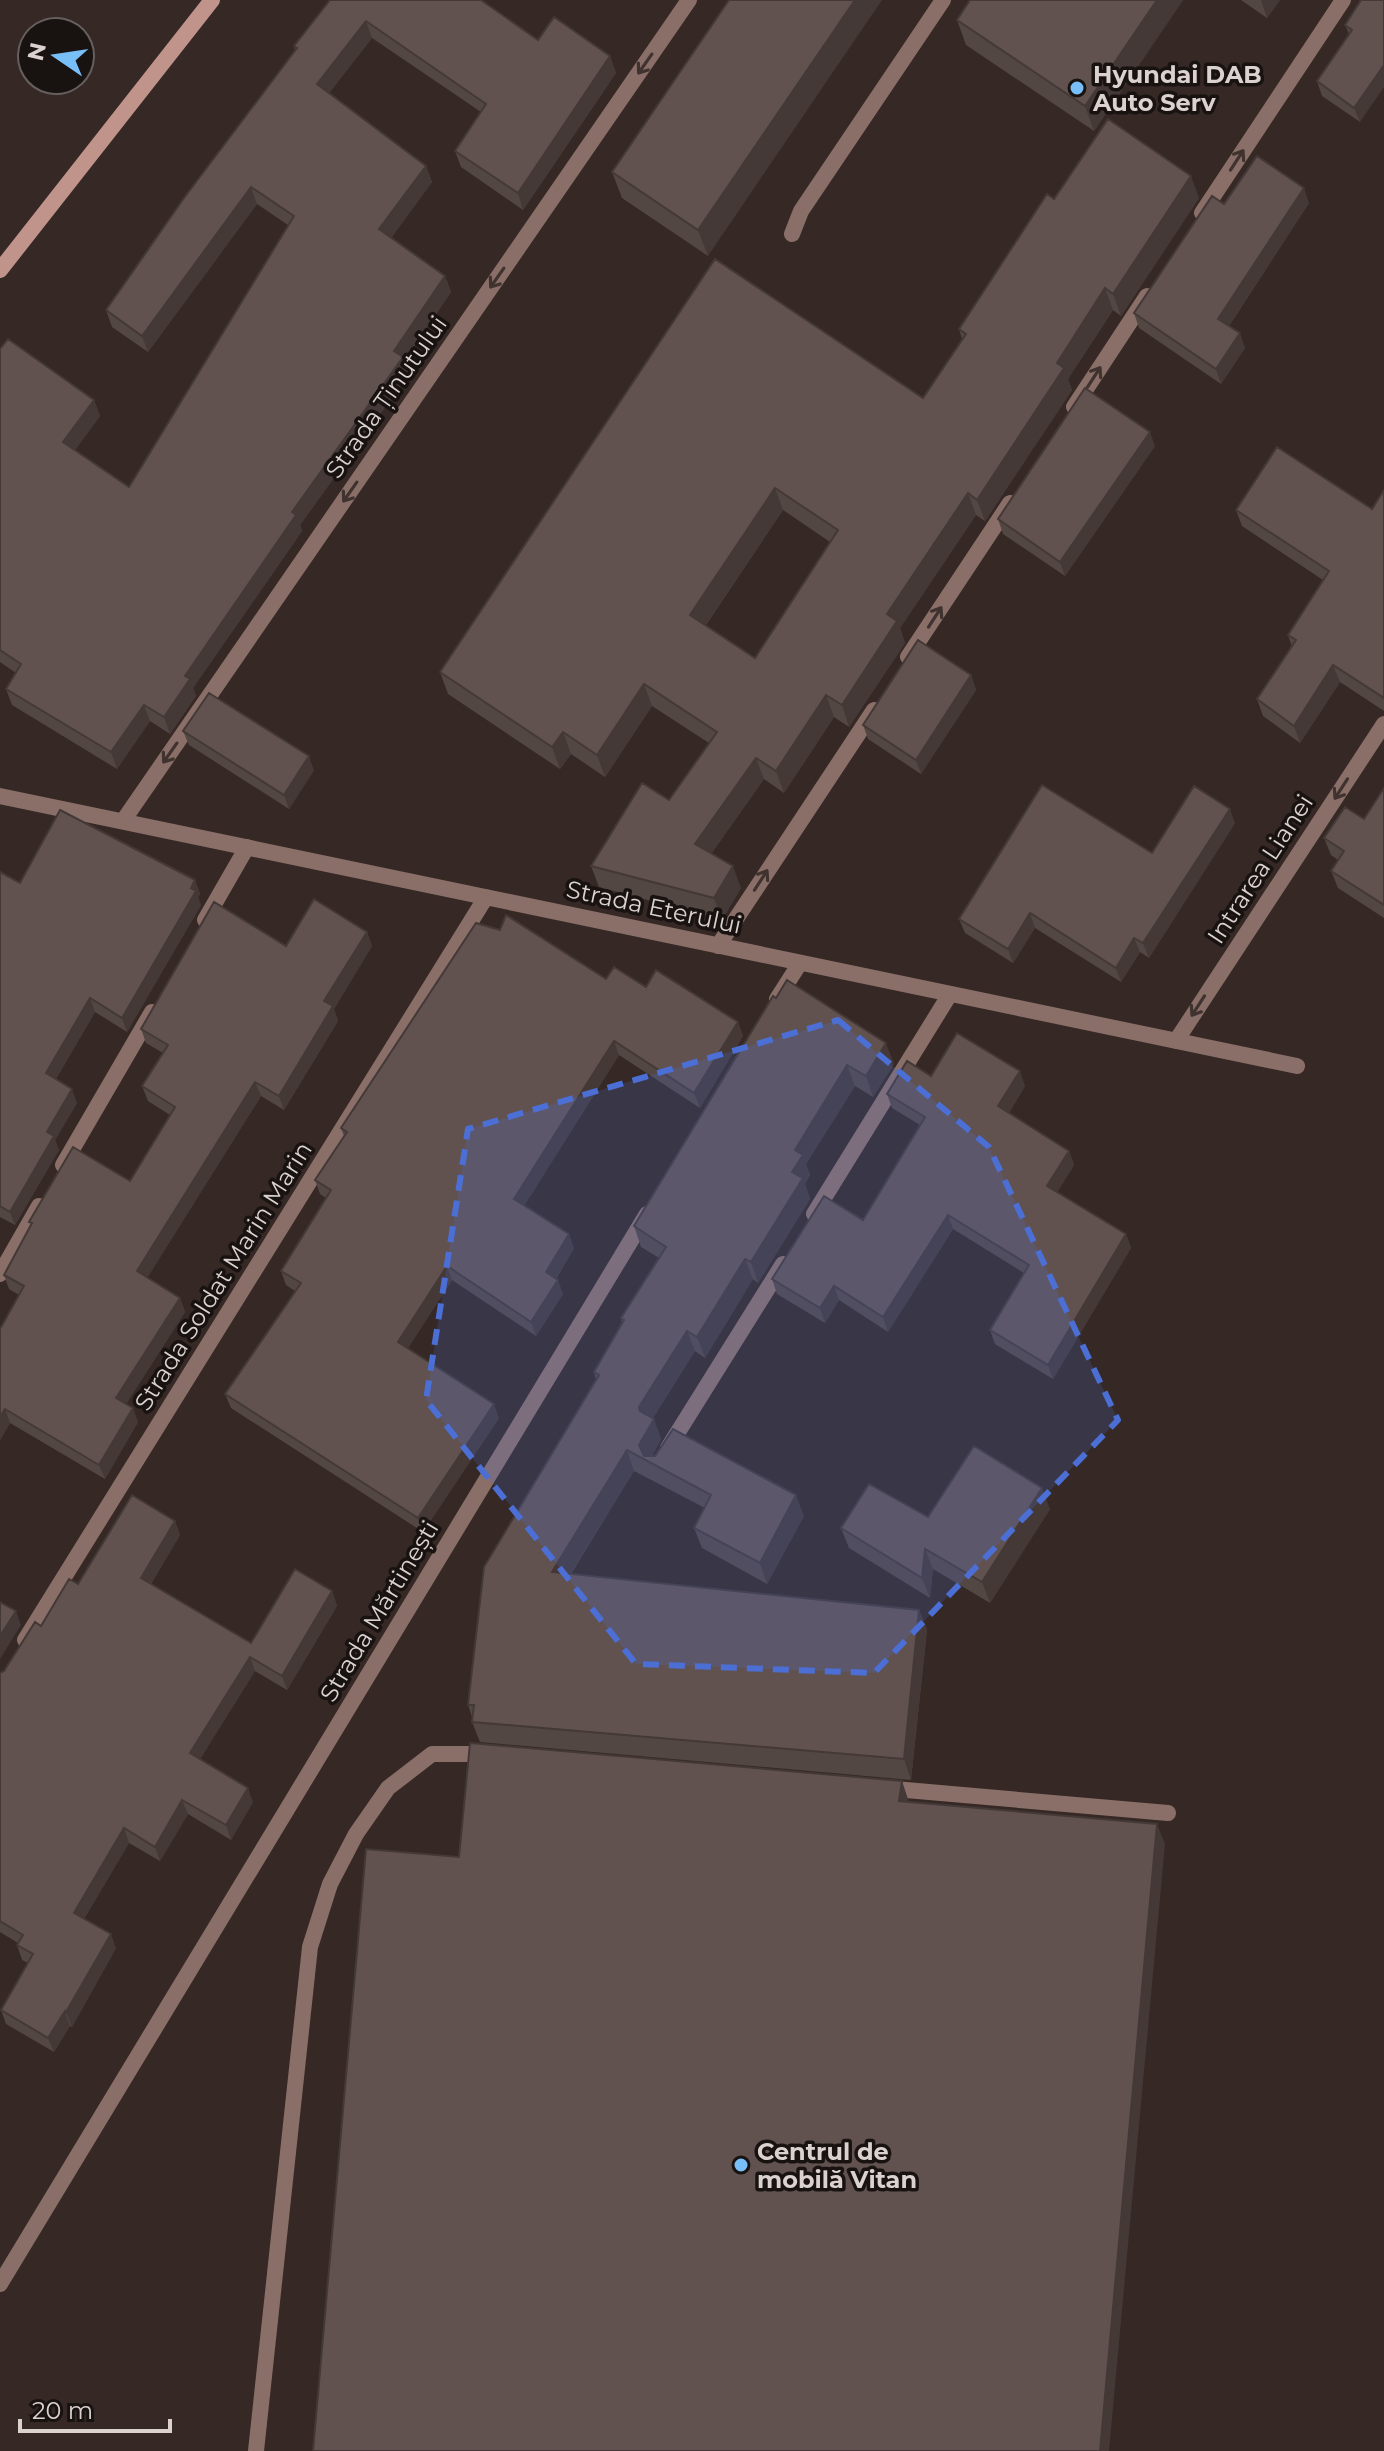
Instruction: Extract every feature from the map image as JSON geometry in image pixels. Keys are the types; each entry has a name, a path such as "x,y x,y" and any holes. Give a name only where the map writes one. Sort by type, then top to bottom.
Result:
{"street":[{"path":"0,270 212,0"},
{"name":"Strada Ținutului","path":"123,821 689,0"},
{"path":"792,234 801,211 943,0"},
{"path":"1193,226 1343,0"},
{"path":"1061,426 1158,280"},
{"path":"903,666 1017,493"},
{"path":"718,946 885,693"},
{"name":"Intrarea Lianei","path":"1176,1041 1384,724"},
{"name":"Strada Eterului","path":"0,796 1297,1066"},
{"path":"199,930 247,847"},
{"name":"Strada Soldat Marin Marin","path":"17,1653 486,897"},
{"path":"767,1017 800,963"},
{"path":"808,1224 950,994"},
{"path":"0,1274 159,999"},
{"name":"Strada Mărtinești","path":"0,2284 659,1194"},
{"path":"657,1467 791,1251"},
{"path":"256,2451 310,1947 330,1884 356,1834 388,1788 432,1754 510,1756"},
{"path":"870,1787 1168,1813"}],"highlighted area":[{"path":"838,1020 989,1147 1118,1420 874,1673 636,1664 426,1400 468,1129"}],"building":[{"path":"330,0 481,0 538,40 554,17 610,56 518,193 455,151 486,104 366,21 317,84 426,166 379,229 445,276 394,351 403,357 292,512 296,515 185,676 190,679 164,717 144,705 111,752 6,689 21,664 0,650 0,349 8,339 94,400 63,442 129,487 294,216 251,187 142,336 106,310"},
{"path":"729,0 855,0 698,230 612,172"},
{"name":"Hyundai DAB Auto Serv","path":"970,0 1157,0 1085,106 957,20"},
{"path":"1361,0 1384,0 1384,65 1354,108 1317,81 1352,30 1345,25"},
{"path":"1108,119 1191,176 1113,294 1105,288 1057,363 1064,368 977,500 968,493 887,614 897,621 842,705 826,695 776,771 756,758 695,844 733,866 714,898 591,866 642,783 669,800 717,732 644,684 597,755 563,732 552,747 440,672 715,259 923,398 966,334 959,329 1047,194 1054,199","holes":["775,488 838,530 755,658 690,615"]},
{"path":"1257,156 1304,188 1218,319 1240,333 1216,369 1134,313 1212,196 1224,204"},
{"path":"1085,388 1150,432 1060,562 998,519"},
{"path":"1277,447 1372,509 1384,490 1384,698 1333,665 1294,726 1257,699 1296,640 1288,635 1329,571 1236,510"},
{"path":"918,640 971,675 916,760 863,725"},
{"path":"209,693 309,756 284,795 183,731"},
{"path":"1042,785 1152,853 1194,786 1230,809 1143,943 1134,938 1116,968 1030,913 1008,949 959,919"},
{"path":"1384,788 1384,905 1331,871 1344,851 1324,838 1345,807 1364,819"},
{"path":"60,810 195,880 191,888 196,891 122,1018 90,998 46,1073 72,1089 47,1132 54,1136 10,1212 0,1206 0,872 20,883"},
{"path":"314,899 367,932 324,1001 333,1006 279,1096 255,1082 137,1271 180,1298 116,1398 133,1408 99,1465 5,1409 0,1417 0,1329 24,1286 4,1275 32,1223 29,1222 73,1147 130,1181 175,1107 142,1086 168,1045 141,1029 214,902 286,946"},
{"path":"506,915 606,979 614,967 646,987 656,970 738,1022 694,1093 614,1041 514,1199 569,1234 546,1272 558,1280 531,1322 447,1266 398,1342 494,1404 418,1518 225,1394 301,1283 281,1271 331,1190 315,1180 347,1132 341,1128 476,923 500,930"},
{"path":"787,980 886,1043 866,1076 847,1065 795,1150 803,1155 792,1172 803,1178 751,1262 745,1259 697,1337 687,1331 639,1407 640,1411 654,1419 639,1445 644,1456 655,1456 673,1429 796,1495 760,1563 694,1528 711,1495 627,1450 552,1572 919,1610 904,1759 472,1722 474,1705 468,1705 484,1567 599,1375 594,1372 624,1320 621,1318 666,1247 634,1226 773,996 776,998"},
{"path":"957,1033 1020,1071 998,1106 1069,1151 1047,1186 1126,1234 1048,1365 990,1330 1029,1265 948,1215 883,1317 834,1286 820,1308 772,1279 824,1196 863,1220 925,1117 887,1094 907,1061 931,1076"},
{"path":"974,1446 1042,1488 982,1582 925,1549 922,1578 841,1528 869,1484 928,1517"},
{"path":"132,1495 175,1521 141,1578 251,1643 295,1569 332,1591 282,1676 250,1657 190,1753 248,1788 226,1825 182,1800 155,1847 124,1828 74,1913 111,1934 48,2038 1,2010 33,1954 17,1945 23,1935 0,1921 0,1673 35,1622 41,1626 69,1579 78,1584"},
{"path":"0,1602 16,1611 0,1636"},
{"name":"Centrul de mobilă Vitan","path":"470,1743 902,1781 899,1801 1157,1824 1100,2451 313,2451 366,1849 459,1857"}],"place":[{"name":"Hyundai DAB Auto Serv","path":"1077,88"},
{"name":"Centrul de mobilă Vitan","path":"741,2165"}]}
